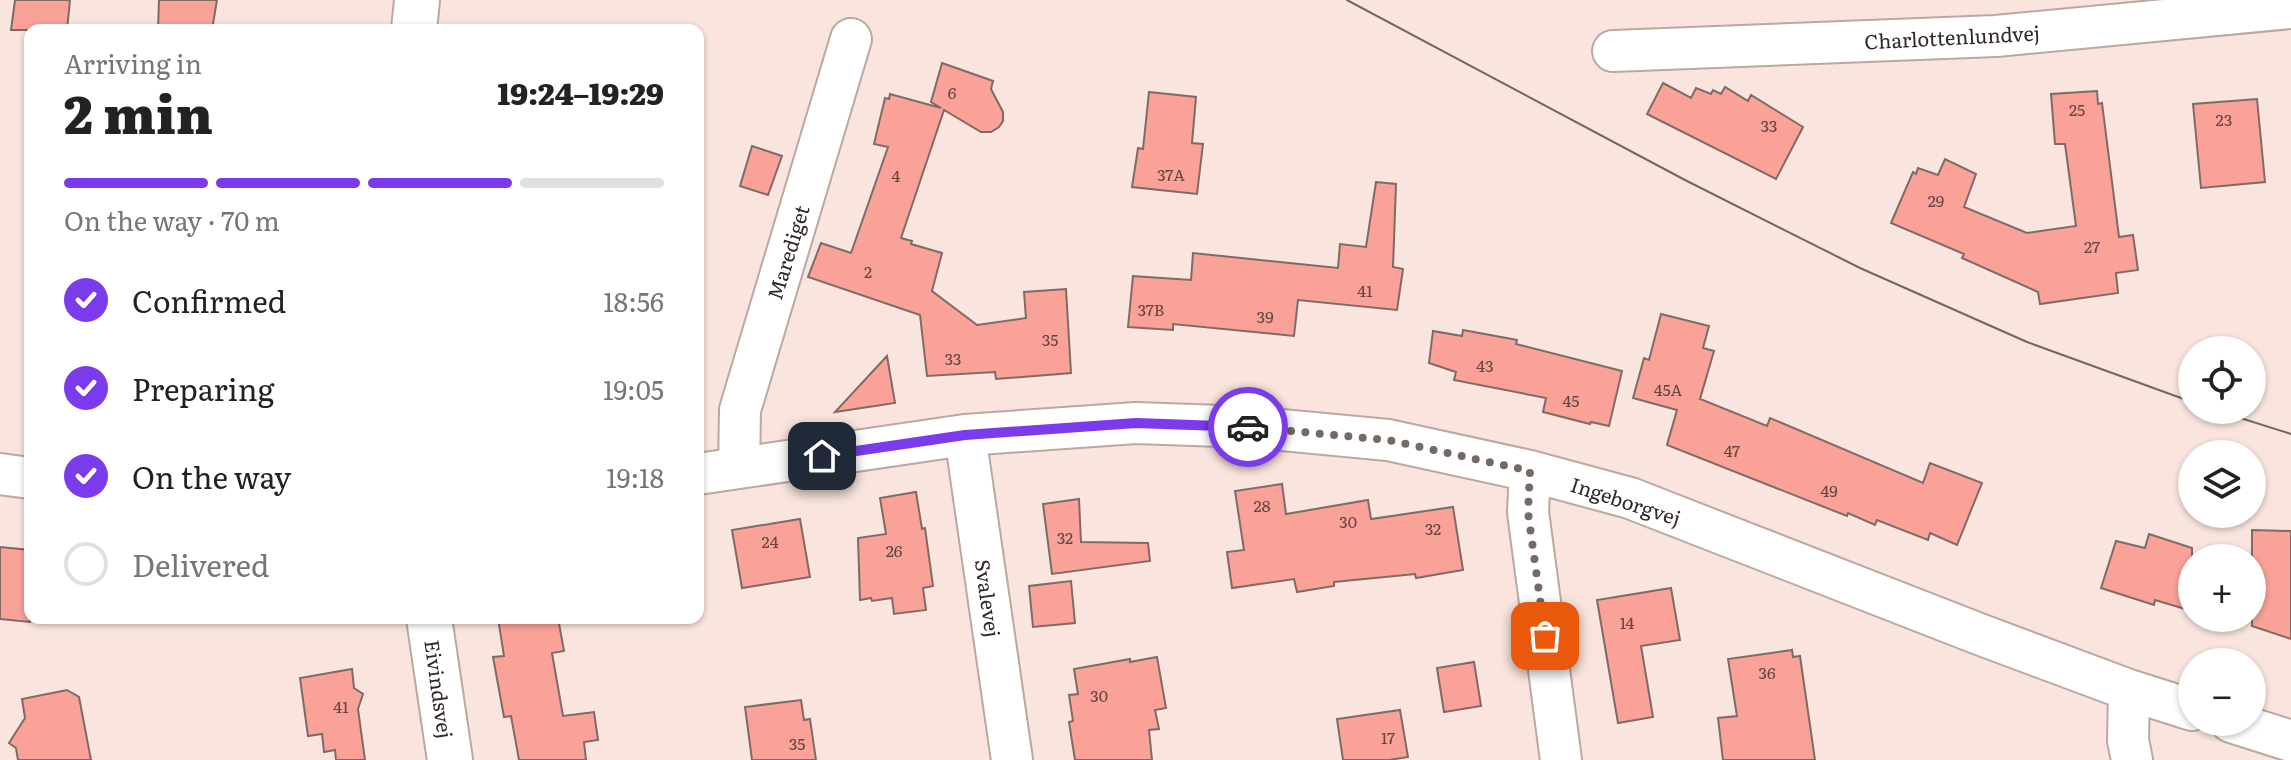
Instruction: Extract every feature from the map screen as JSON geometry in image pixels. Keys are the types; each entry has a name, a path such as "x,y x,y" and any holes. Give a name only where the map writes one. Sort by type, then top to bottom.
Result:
{"street":[{"path":"415,24 417,0"},
{"name":"Charlottenlundvej","path":"1613,51 1996,36 2291,8"},
{"name":"Marediget","path":"739,468 740,410 851,39"},
{"name":"Ingeborgvej","path":"704,473 965,435 1136,423 1250,427 1388,440 1530,471 1630,498 1979,634 2178,706"},
{"name":"Svalevej","path":"965,435 1012,760"},
{"path":"1530,471 1528,512 1561,760"},
{"path":"0,474 24,477"},
{"name":"Eivindsvej","path":"430,624 450,760"},
{"path":"2129,690 2128,740 2132,760"},
{"path":"2266,733 2291,741"}],"building":[{"path":"15,0 70,0 68,24 24,24 24,30 11,30"},
{"path":"159,0 217,0 213,24 158,24"},
{"path":"942,63 993,81 991,89 1003,112 1003,121 991,132 981,132 944,110 901,238 942,253 932,291 977,325 1026,318 1024,292 1066,289 1071,373 996,379 995,372 927,376 920,315 808,277 821,243 851,253 888,147 874,144 885,98 889,99 890,94 941,108 931,102"},
{"path":"1663,83 1691,98 1696,88 1721,94 1725,87 1748,101 1751,95 1803,127 1776,179 1647,114"},
{"path":"2097,91 2098,104 2102,103 2119,237 2133,235 2138,270 2116,273 2118,293 2040,304 2038,292 1962,258 1964,254 1891,223 1913,172 1916,174 1918,168 1938,175 1945,159 1976,174 1964,207 2027,233 2076,226 2065,144 2055,144 2051,94"},
{"path":"1149,92 1196,97 1192,143 1203,144 1197,194 1132,187 1138,148 1143,149"},
{"path":"2257,99 2265,182 2201,188 2193,104"},
{"path":"752,146 782,156 768,195 740,186"},
{"path":"1376,182 1396,184 1393,267 1403,269 1397,310 1298,300 1294,336 1173,324 1173,330 1128,327 1133,276 1191,280 1193,253 1338,268 1340,244 1366,247"},
{"path":"1661,314 1709,326 1703,348 1714,351 1700,399 1767,426 1770,418 1923,483 1930,463 1982,483 1957,545 1930,533 1928,540 1877,520 1875,525 1848,513 1847,516 1667,445 1677,410 1633,398 1644,358 1649,360"},
{"path":"1463,330 1517,340 1516,344 1622,371 1609,426 1543,412 1546,398 1454,380 1456,372 1429,363 1433,331 1462,336"},
{"path":"887,356 895,403 835,412"},
{"path":"1282,484 1286,514 1368,500 1371,519 1453,507 1463,570 1416,578 1415,574 1334,582 1334,586 1297,592 1294,579 1232,588 1227,552 1244,550 1235,491"},
{"path":"916,492 922,529 925,528 933,586 923,588 926,610 894,614 892,598 860,600 858,538 886,534 880,498"},
{"path":"1079,499 1081,542 1148,543 1150,561 1052,574 1043,504"},
{"path":"800,519 810,577 742,588 732,530"},
{"path":"2252,530 2291,531 2291,639 2266,631 2266,544 2252,544"},
{"path":"2149,534 2180,544 2178,607 2155,600 2154,605 2101,588 2116,541 2145,548"},
{"path":"0,547 24,549 24,621 0,619"},
{"path":"1071,581 1075,623 1033,627 1029,586"},
{"path":"1671,588 1680,640 1641,646 1653,717 1618,723 1597,600"},
{"path":"499,624 559,624 564,651 552,653 563,716 594,712 598,740 584,742 586,760 519,760 511,716 504,717 493,657 504,656"},
{"path":"1792,650 1793,657 1800,656 1815,760 1723,760 1718,718 1737,716 1728,659"},
{"path":"1157,657 1166,708 1155,710 1159,729 1149,730 1152,760 1075,760 1069,722 1073,721 1069,695 1078,694 1074,669"},
{"path":"1474,662 1481,706 1444,712 1437,668"},
{"path":"352,669 354,688 363,694 358,709 365,760 336,760 335,750 324,752 322,734 308,736 300,678"},
{"path":"67,690 79,697 91,760 18,760 16,748 9,743 25,718 22,699"},
{"path":"801,700 804,720 810,719 816,760 752,760 745,707"},
{"path":"1400,710 1408,757 1343,760 1337,719"}],"tram line":[{"path":"1347,0 1685,180 1860,268 2027,342 2178,397"},
{"path":"2259,424 2291,434"}],"way so far":[{"path":"1248,427 1388,440 1530,471 1528,512 1545,636"}],"route":[{"path":"822,456 965,435 1136,423 1248,427"}]}
